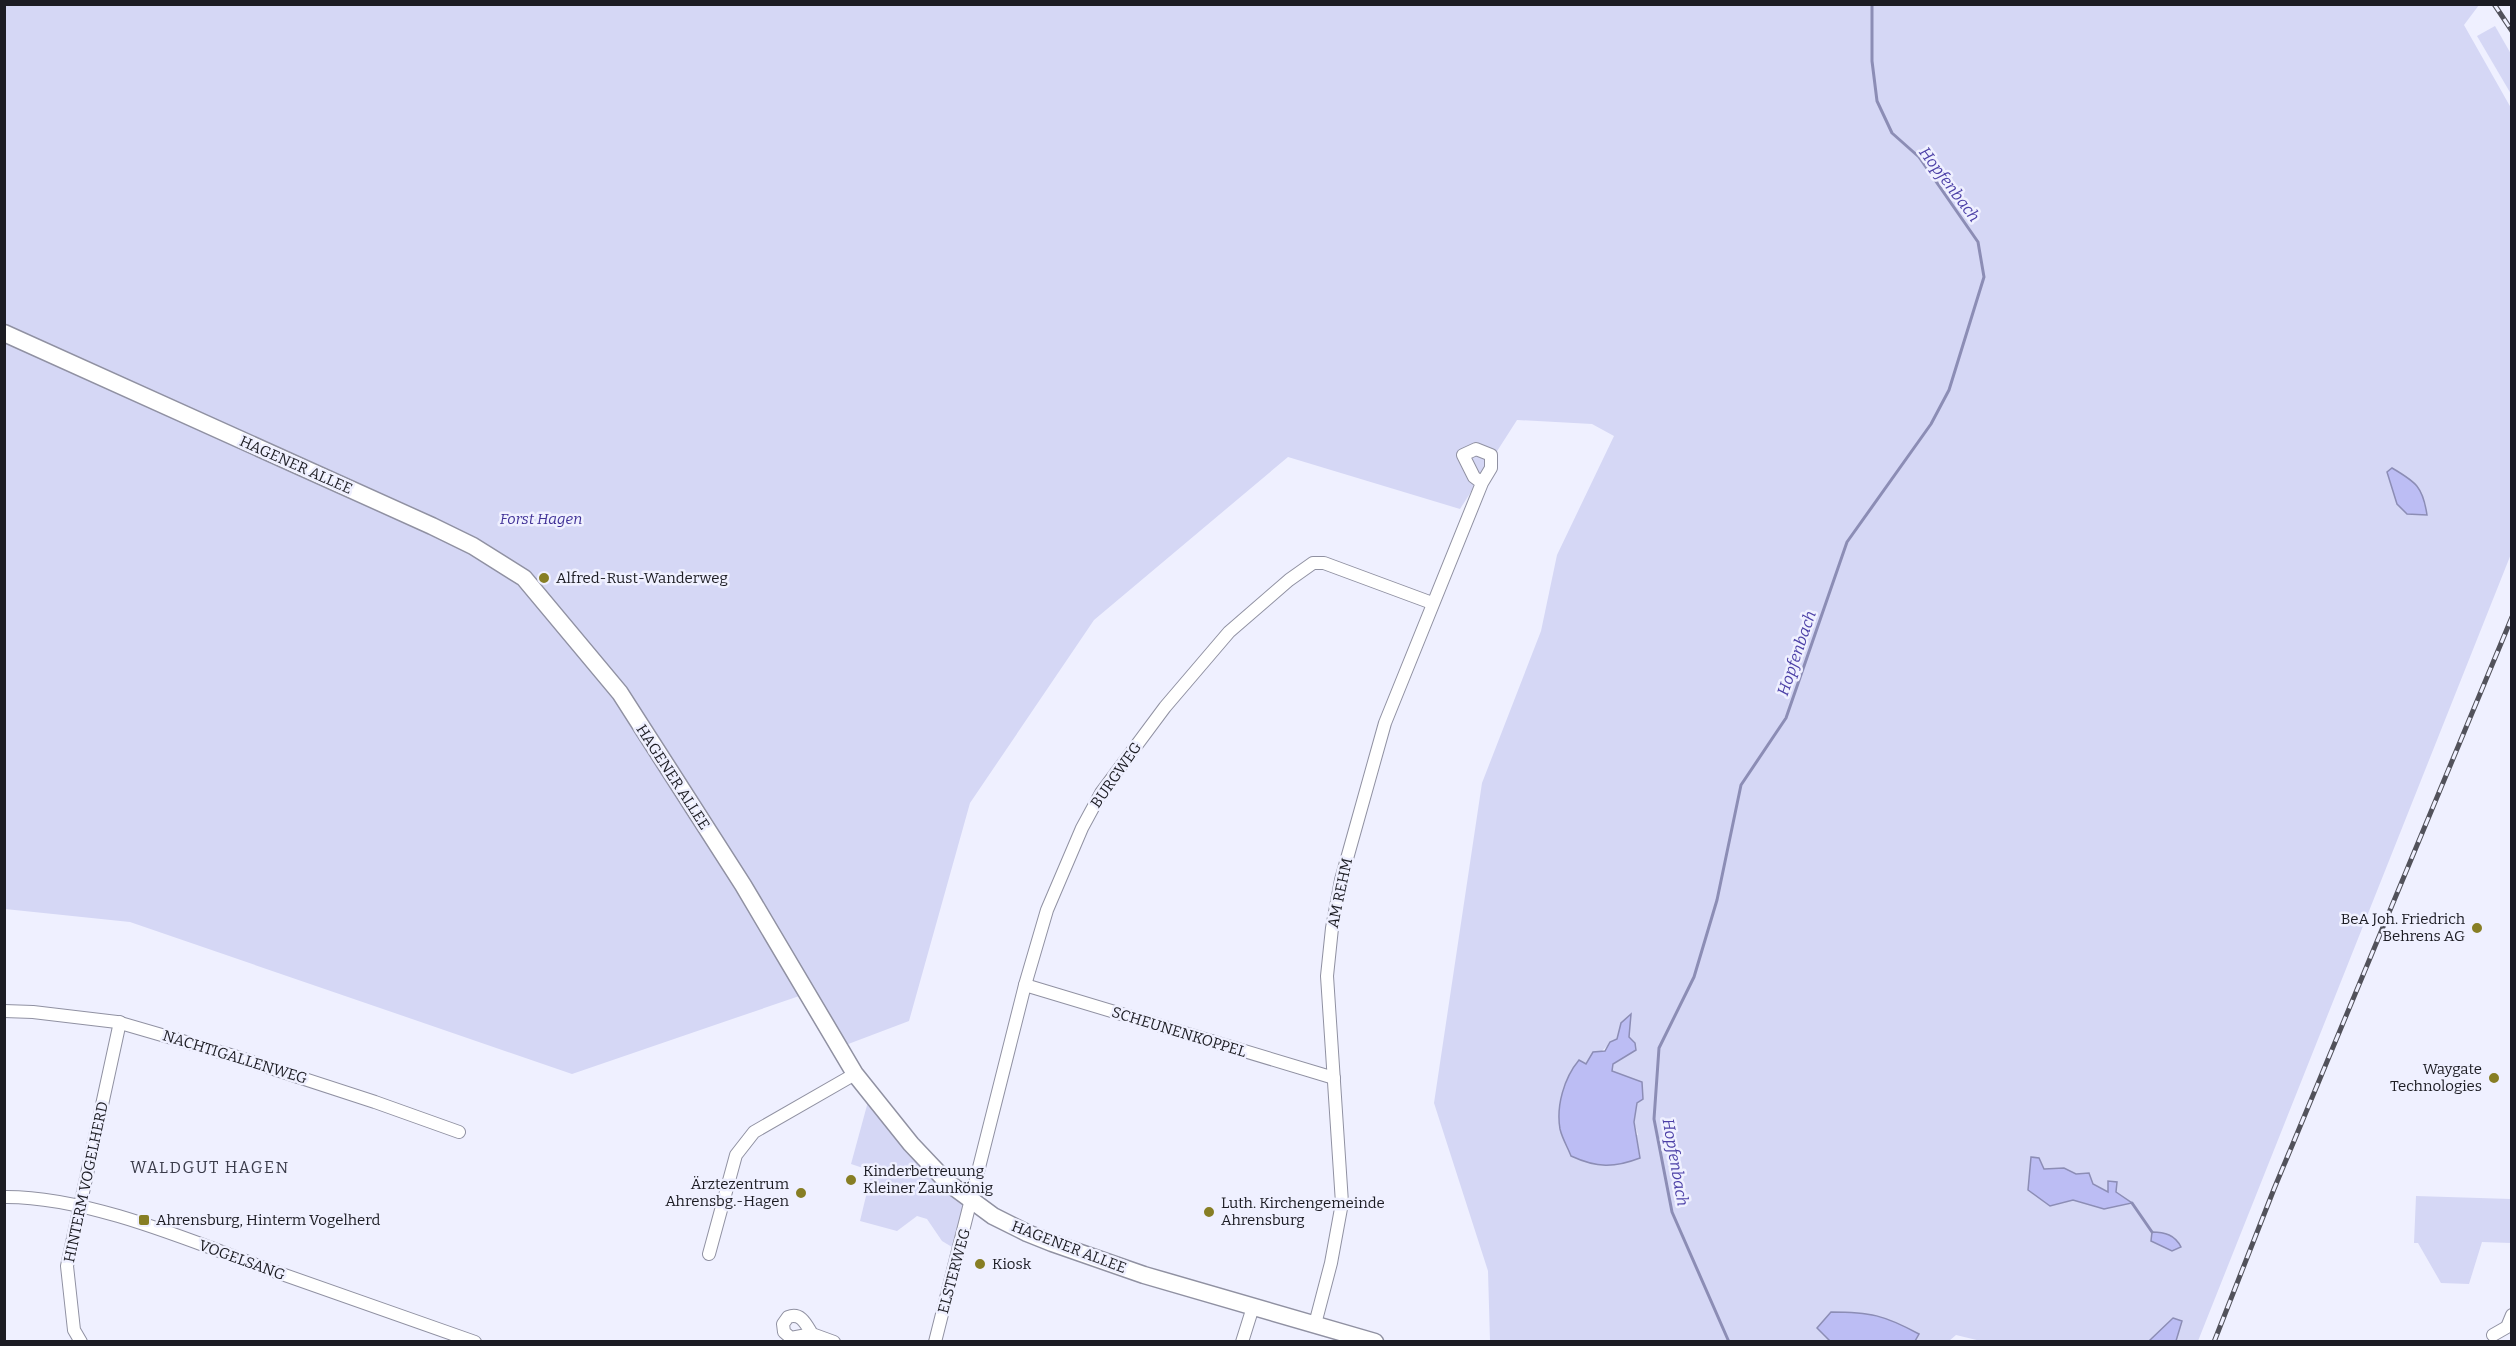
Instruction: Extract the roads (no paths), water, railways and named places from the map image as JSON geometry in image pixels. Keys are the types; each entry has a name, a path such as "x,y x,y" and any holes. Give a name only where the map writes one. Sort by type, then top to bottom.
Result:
{"street":[{"name":"HAGENER ALLEE","path":"4,333 432,526 473,546 524,578 620,693 743,885 855,1074 911,1144 947,1182 972,1201 993,1216 1026,1233 1144,1275 1375,1341"},
{"name":"AM REHM","path":"1315,1324 1331,1263 1342,1203 1327,976 1332,928 1341,880 1385,723 1482,483"},
{"name":"BURGWEG","path":"972,1201 1025,985 1047,910 1082,828 1101,793 1165,707 1230,632 1289,580 1313,563 1324,563 1432,603"},
{"name":"SCHEUNENKOPPEL","path":"1025,985 1334,1078"},
{"name":"NACHTIGALLENWEG","path":"4,1011 33,1012 120,1023 245,1059 375,1101 459,1132"},
{"name":"HINTERM VOGELHERD","path":"81,1341 74,1330 67,1266 120,1023"},
{"path":"709,1254 736,1155 754,1132 855,1074"},
{"name":"VOGELSANG","path":"4,1197 20,1197 80,1207 170,1233 475,1341"},
{"name":"ELSTERWEG","path":"935,1341 972,1201"},
{"path":"1242,1341 1253,1306"},
{"path":"2493,1335 2507,1327 2511,1315"},
{"path":"812,1334 834,1341"}],"water":[{"path":"2392,468 2417,486 2427,515 2407,514 2397,504 2387,472"},
{"path":"1631,1014 1629,1037 1635,1043 1636,1050 1613,1064 1612,1071 1642,1082 1643,1099 1637,1103 1634,1122 1640,1158 1614,1165 1589,1163 1571,1156 1562,1136 1559,1111 1562,1093 1569,1075 1579,1060 1586,1064 1593,1052 1605,1051 1610,1042 1617,1039 1621,1023"},
{"path":"2031,1157 2039,1158 2044,1169 2064,1168 2076,1174 2089,1173 2093,1184 2108,1192 2108,1181 2117,1182 2116,1192 2132,1203 2104,1209 2073,1200 2050,1206 2028,1190"},
{"path":"2152,1232 2169,1235 2181,1247 2172,1251 2151,1241"},
{"path":"1831,1312 1877,1316 1919,1334 1915,1341 1830,1341 1817,1328"},
{"path":"2173,1318 2182,1321 2176,1341 2149,1341"}],"waterway":[{"name":"Hopfenbach","path":"1729,1342 1672,1212 1654,1119 1659,1048 1694,977 1717,900 1741,785 1786,718 1847,542 1931,424 1949,390 1984,277 1978,242 1919,157 1892,133 1877,101 1872,61 1872,4"},
{"path":"2132,1203 2152,1232"}],"railway":[{"path":"2494,4 2512,31"},
{"path":"2214,1342 2274,1189 2512,617"}],"place":[{"name":"Alfred-Rust-Wanderweg","path":"544,578"},
{"name":"BeA Joh. Friedrich Behrens AG","path":"2477,928"},
{"name":"Waygate Technologies","path":"2494,1078"},
{"name":"Kinderbetreuung Kleiner Zaunkönig","path":"851,1180"},
{"name":"Ärztezentrum Ahrensbg.-Hagen","path":"801,1193"},
{"name":"Luth. Kirchengemeinde Ahrensburg","path":"1209,1212"},
{"name":"Ahrensburg, Hinterm Vogelherd","path":"144,1220"},
{"name":"Kiosk","path":"980,1264"}],"district":[{"name":"WALDGUT HAGEN","path":"210,1167"}],"park label":[{"name":"Forst Hagen","path":"541,519"}]}
